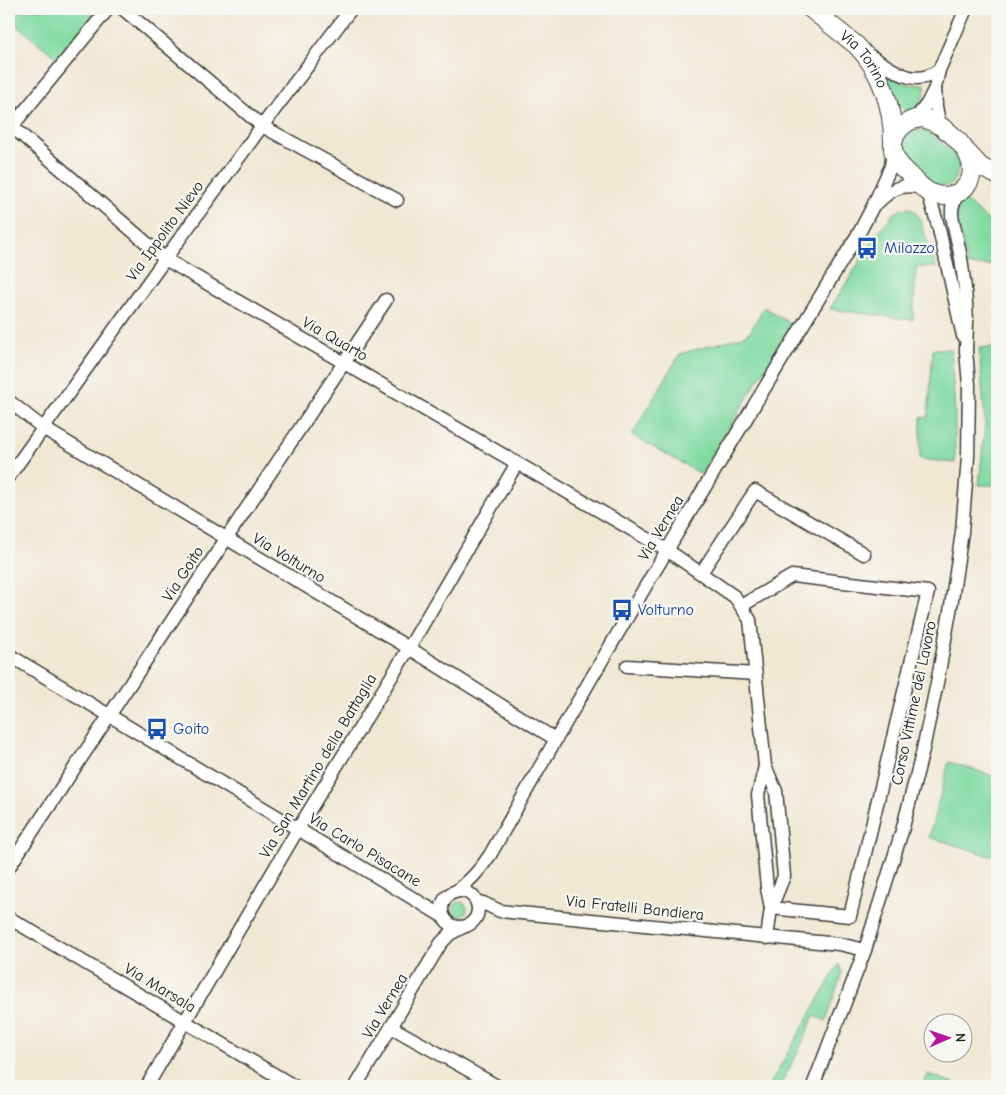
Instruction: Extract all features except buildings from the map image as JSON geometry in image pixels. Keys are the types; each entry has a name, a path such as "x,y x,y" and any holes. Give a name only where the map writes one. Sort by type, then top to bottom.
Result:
{"main road":[{"name":"Via Torino","path":"811,9 862,51 873,67 886,97"},
{"path":"886,97 901,113 913,120"},
{"path":"886,97 893,125 895,158 924,189 945,196 997,176"},
{"path":"893,146 898,130 902,125 913,120 923,118 940,126 957,140 970,157 972,169 970,180 962,190"},
{"path":"966,152 981,166 997,176"}],"street":[{"path":"10,126 108,9"},
{"path":"123,9 262,126 397,200"},
{"name":"Via Ippolito Nievo","path":"9,476 164,259 351,9"},
{"path":"913,120 927,104 939,70 966,9"},
{"path":"862,51 878,59 895,72 905,76 924,78 939,70"},
{"path":"934,88 940,126"},
{"name":"Via Quarto","path":"10,126 164,259 667,550"},
{"path":"874,206 891,166 893,146"},
{"path":"874,206 888,193 899,187 909,185 924,189 939,229 966,351"},
{"path":"962,190 952,208 952,216 966,288 966,351"},
{"name":"Via Vernea","path":"481,869 555,739 667,550 874,206"},
{"name":"Via Goito","path":"9,867 386,300"},
{"name":"Corso Vittime del Lavoro","path":"813,1086 865,950 902,831 922,754 938,678 962,532 968,458 969,385 966,351"},
{"name":"Via Volturno","path":"9,401 43,428 555,739"},
{"name":"Via San Martino della Battaglia","path":"147,1086 517,463"},
{"path":"701,573 755,491 864,554"},
{"path":"667,550 736,597 750,620 765,766 776,792 784,876 772,908 767,938"},
{"path":"741,606 792,576 928,592 850,916 772,908"},
{"name":"Via Carlo Pisacane","path":"9,655 444,918"},
{"path":"627,666 756,674"},
{"path":"765,766 758,795 767,888 772,908"},
{"path":"441,943 444,928 442,907 447,896 465,885 481,869"},
{"path":"441,943 450,934 471,924 476,919 478,908 476,900 481,869"},
{"path":"455,892 463,891 469,893 476,900 500,911"},
{"path":"421,903 444,902"},
{"path":"476,919 500,911"},
{"name":"Via Fratelli Bandiera","path":"500,911 839,944 865,950"},
{"name":"Via Marsala","path":"9,918 294,1086"},
{"path":"444,918 449,924 463,927"},
{"name":"Via Vernea","path":"356,1086 441,943"},
{"path":"391,1027 496,1086"},
{"name":"Corso Vittime del Lavoro","path":"804,1086 827,1050"}],"green space":[{"path":"9,9 98,9 57,58 9,19"},
{"path":"884,72 903,83 912,85 925,84 922,102 913,111 908,112 903,109 895,100"},
{"path":"921,130 931,134 954,154 958,161 956,177 951,184 943,187 928,186 901,153 906,137"},
{"path":"962,198 997,228 997,265 968,266 957,222 956,210"},
{"path":"908,208 915,211 920,220 936,267 916,267 913,320 830,309 875,237 893,214"},
{"path":"764,307 791,324 701,474 632,435 680,354 741,337 750,332"},
{"path":"997,347 997,485 979,485 985,423 979,348"},
{"path":"933,349 951,349 955,414 955,463 920,459 921,417 928,418"},
{"path":"949,762 997,777 997,858 929,837"},
{"path":"457,902 463,902 467,909 463,916 457,916 453,912 453,906"},
{"path":"839,964 842,972 826,1021 814,1016 780,1086 769,1086"},
{"path":"928,1074 961,1086 923,1086"}],"place":[{"name":"Milazzo","path":"867,248"},
{"name":"Volturno","path":"622,610"},
{"name":"Goito","path":"157,729"}]}
